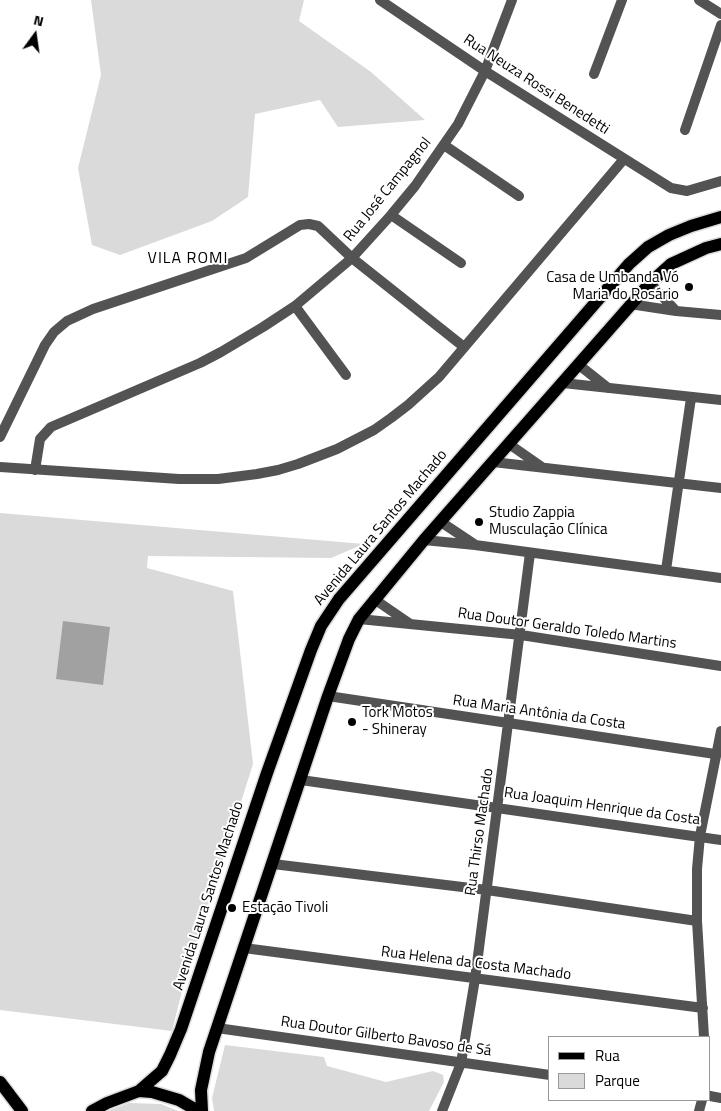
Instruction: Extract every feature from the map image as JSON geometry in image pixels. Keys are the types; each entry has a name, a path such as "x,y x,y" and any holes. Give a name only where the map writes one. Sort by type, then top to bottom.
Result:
{"main road":[{"name":"Avenida Laura Santos Machado","path":"139,1091 162,1071 181,1029 267,773 321,626 339,599 629,264 648,247 669,235 721,217"},
{"path":"202,1111 201,1090 209,1052 328,696 349,639 359,619 424,540 650,283 671,264 706,248 721,244"},
{"path":"0,1082 22,1111"},
{"path":"92,1111 139,1091 152,1092 180,1100 198,1111"}],"street":[{"name":"Rua Neuza Rossi Benedetti","path":"380,0 485,71 671,188 687,191 721,181"},
{"name":"Rua José Campagnol","path":"35,470 40,439 51,427 200,363 242,340 295,306 352,258 391,215 458,124 485,71 512,0"},
{"path":"594,74 622,0"},
{"path":"699,0 721,14"},
{"path":"685,130 721,25"},
{"path":"444,145 520,196"},
{"path":"0,468 198,480 257,474 298,464 356,440 391,418 424,392 624,159"},
{"path":"391,215 462,263"},
{"path":"0,437 45,345 60,326 75,316 93,309 246,258 300,225 318,226 352,258 464,347"},
{"path":"650,283 676,311"},
{"path":"630,304 721,315"},
{"path":"295,306 346,375"},
{"path":"578,365 609,388"},
{"path":"563,383 721,400"},
{"path":"666,570 691,398"},
{"path":"509,444 543,467"},
{"path":"493,462 721,488"},
{"path":"441,522 475,545"},
{"path":"424,540 475,545 721,578"},
{"name":"Rua Thirso Machado","path":"442,1111 460,1063 475,979 530,553"},
{"name":"Rua Doutor Geraldo Toledo Martins","path":"374,600 409,623"},
{"name":"Rua Doutor Geraldo Toledo Martins","path":"359,619 521,634 721,666"},
{"name":"Rua Maria Antônia da Costa","path":"328,696 715,754"},
{"path":"704,1036 697,921 697,869 700,836 721,731"},
{"name":"Rua Joaquim Henrique da Costa","path":"301,780 721,840"},
{"path":"273,864 487,890 697,921"},
{"name":"Rua Helena da Costa Machado","path":"244,948 703,1008"},
{"name":"Rua Doutor Gilberto Bavoso de Sá","path":"217,1028 548,1075"}],"green space":[{"path":"91,0 304,0 299,21 371,72 425,120 338,127 320,100 255,114 248,197 212,221 120,255 92,245 78,168 101,75"},
{"path":"0,513 364,544 331,558 148,556 147,568 233,591 253,764 184,983 172,1031 0,1010"},
{"path":"225,1045 324,1057 327,1066 386,1082 433,1071 443,1075 444,1082 429,1111 214,1111 212,1098"},
{"path":"129,1103 161,1104 178,1111 108,1111"}],"shaded area":[{"path":"63,621 110,627 103,685 56,679"}],"place":[{"name":"Casa de Umbanda Vó Maria do Rosário","path":"689,287"},
{"name":"Studio Zappia Musculação Clínica","path":"479,522"},
{"name":"Tork Motos - Shineray","path":"352,722"},
{"name":"Estação Tivoli","path":"232,908"}],"district":[{"name":"VILA ROMI","path":"188,259"}]}
